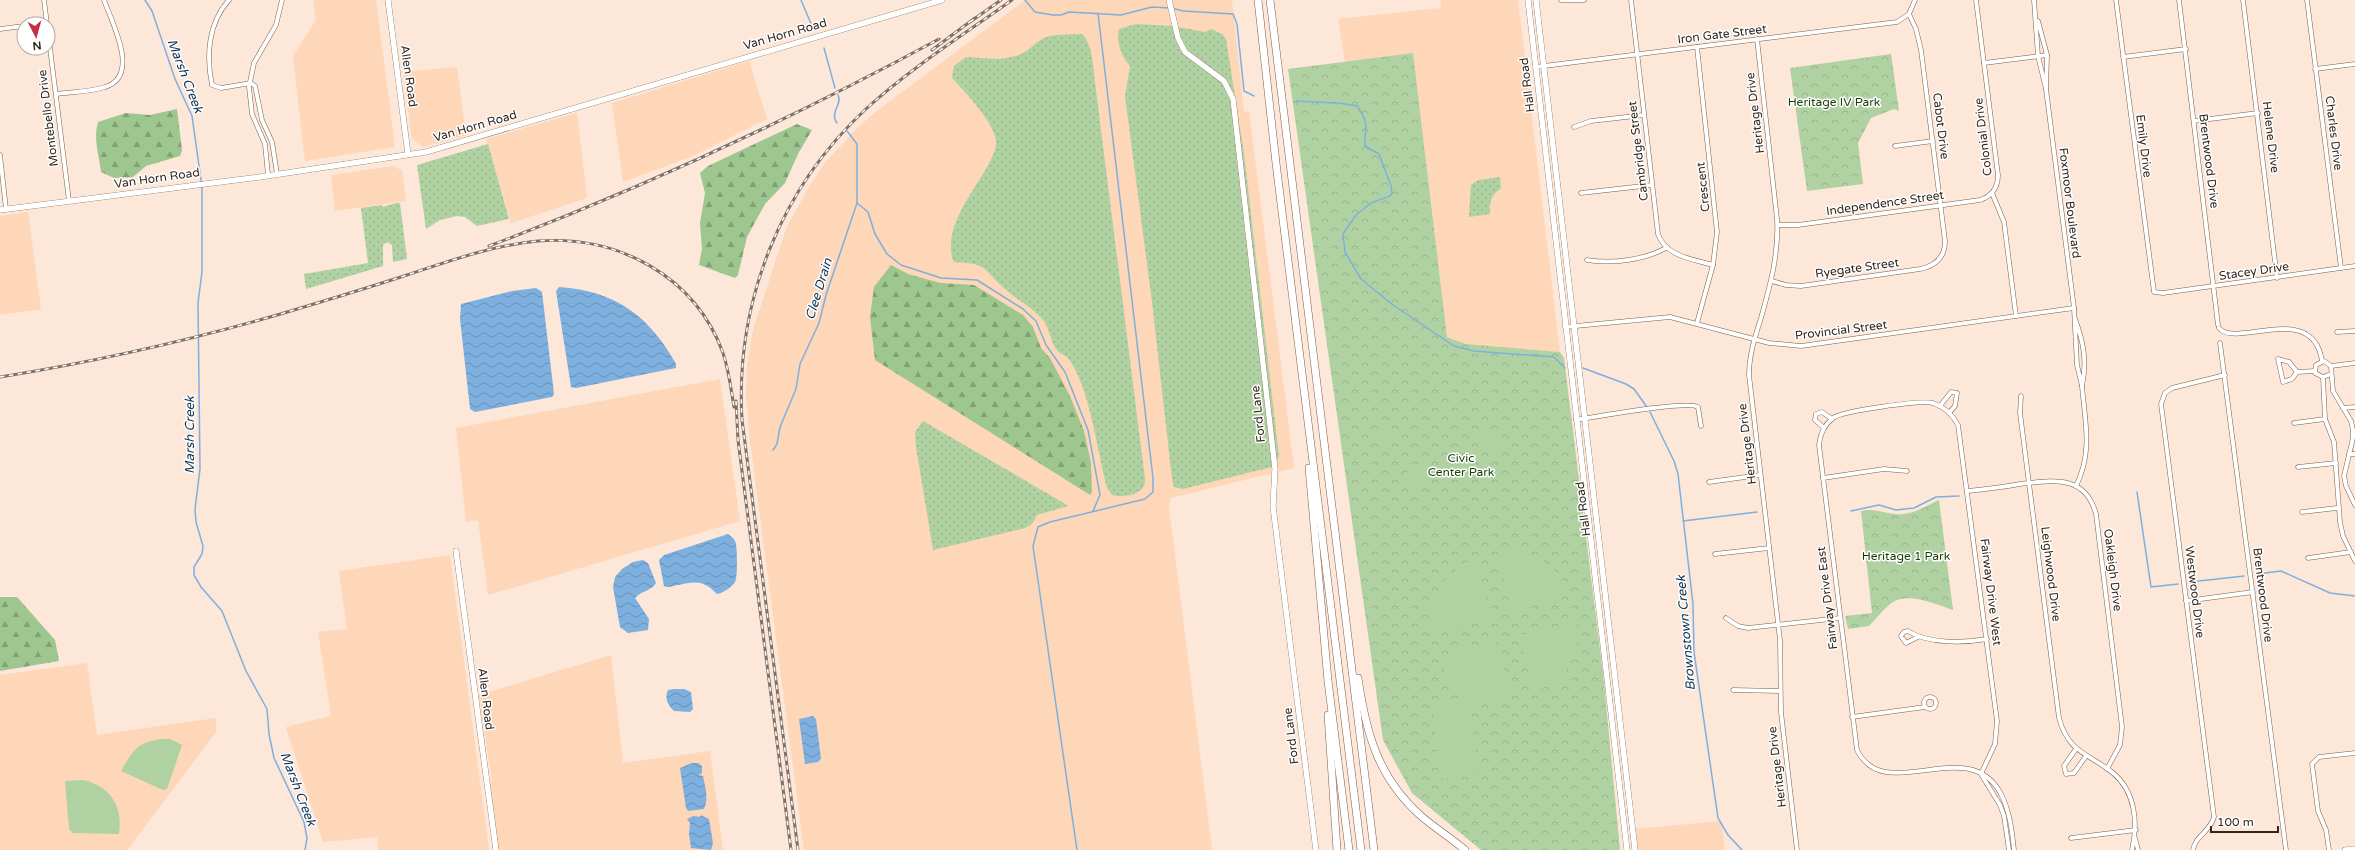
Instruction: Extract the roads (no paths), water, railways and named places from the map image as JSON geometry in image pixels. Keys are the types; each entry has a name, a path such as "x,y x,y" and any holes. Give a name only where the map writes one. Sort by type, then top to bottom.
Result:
{"highway":[{"path":"1258,0 1311,452 1361,850"},
{"path":"1270,0 1374,850"},
{"path":"1311,452 1309,478 1328,681 1349,850"},
{"path":"1349,644 1355,657 1370,742 1382,768 1398,792 1414,810 1465,850"},
{"path":"1328,681 1326,691 1337,850"}],"street":[{"path":"44,0 46,16"},
{"path":"56,94 105,87 115,82 123,68 122,53 104,0"},
{"path":"229,0 221,8 209,45 212,85 221,88 251,83"},
{"path":"268,175 265,144 252,114 249,87 254,63 276,25 282,0"},
{"name":"Allen Road","path":"388,0 408,154"},
{"name":"Van Horn Road","path":"0,210 277,174 426,152 942,0"},
{"name":"Hall Road","path":"1528,0 1627,850"},
{"name":"Hall Road","path":"1536,0 1635,850"},
{"path":"1562,0 1584,0"},
{"name":"Cambridge Street","path":"1630,0 1658,234 1666,248"},
{"path":"1909,14 1914,0"},
{"name":"Colonial Drive","path":"1976,0 1998,175 1997,185 1992,192 2004,222 2016,316"},
{"name":"Foxmoor Boulevard","path":"2034,0 2037,18 2047,55 2046,88"},
{"name":"Emily Drive","path":"2116,0 2151,284 2156,293"},
{"name":"Brentwood Drive","path":"2179,0 2209,235 2212,287 2218,326 2226,333 2273,328 2306,334 2317,344 2322,361"},
{"name":"Helene Drive","path":"2242,0 2258,113 2277,278"},
{"name":"Charles Drive","path":"2307,0 2341,268"},
{"name":"Ford Lane","path":"1170,5 1179,42 1185,52 1224,80 1233,99 1275,469 1273,506 1316,850"},
{"name":"Iron Gate Street","path":"1536,67 1897,22 1909,14"},
{"name":"Cabot Drive","path":"1909,14 1920,44 1933,141 1945,241 1941,257"},
{"name":"Foxmoor Boulevard","path":"2037,18 2038,56 2046,88 2074,308 2075,353 2082,386 2088,453 2084,468 2076,486"},
{"path":"0,29 16,27"},
{"path":"1531,30 1539,29"},
{"name":"Heritage Drive","path":"1757,39 1778,225 1772,281 1755,339 1749,375 1779,625 1781,712 1797,850"},
{"name":"Crescent","path":"1697,47 1717,220 1717,243 1713,265 1697,323"},
{"path":"2123,57 2186,49"},
{"path":"1984,63 2047,55"},
{"name":"Montebello Drive","path":"51,56 69,201"},
{"path":"2315,69 2355,64"},
{"path":"251,83 255,86 262,120 272,142 277,174"},
{"path":"2194,121 2258,113"},
{"path":"1574,127 1591,121 1644,115"},
{"path":"1895,146 1933,141"},
{"path":"0,155 6,209"},
{"path":"1547,167 1555,166"},
{"path":"1581,193 1652,185"},
{"name":"Independence Street","path":"1778,225 1798,225 1980,200 1992,192"},
{"path":"1587,260 1602,261 1644,257 1666,248 1676,254 1713,265"},
{"name":"Ryegate Street","path":"1772,281 1793,286 1830,282 1928,267 1941,257"},
{"name":"Stacey Drive","path":"2156,293 2212,287 2355,266"},
{"name":"Provincial Street","path":"1565,327 1661,317 1679,318 1778,345 1801,346 2074,308"},
{"name":"Foxmoor Boulevard","path":"2075,319 2083,341 2085,356 2082,386"},
{"path":"2337,332 2355,331"},
{"name":"Brentwood Drive","path":"2220,343 2286,850"},
{"path":"2278,359 2289,362 2297,372 2292,379 2282,382 2278,359"},
{"path":"2315,371 2316,365 2322,361 2327,362 2331,366 2333,391 2351,421 2353,430 2344,480 2355,505"},
{"path":"2331,366 2355,363"},
{"path":"2297,372 2315,371 2323,377 2326,419 2334,442 2337,508 2343,536 2355,561"},
{"path":"2323,377 2331,374"},
{"name":"Westwood Drive","path":"2193,850 2197,840 2209,829 2214,817 2161,404 2165,393 2172,388 2224,375"},
{"path":"1824,428 1815,420 1816,414 1822,412 1832,419 1843,413 1918,402 1940,406 1950,413 1955,406 1957,393 1950,392 1940,406"},
{"name":"Leighwood Drive","path":"2021,396 2020,414 2059,718 2064,733 2076,749 2107,769 2119,779 2128,792 2136,830 2132,850"},
{"path":"1576,420 1670,406 1694,405 1698,407 1701,426"},
{"path":"2343,408 2355,407"},
{"name":"Fairway Drive West","path":"1950,413 1960,430 1997,728 1993,750 1980,774"},
{"name":"Fairway Drive East","path":"1832,419 1824,428 1819,445 1857,750 1870,767 1881,772 1892,774 1955,767 1980,774"},
{"path":"2294,423 2326,419"},
{"path":"2349,454 2355,454"},
{"path":"2298,467 2336,463"},
{"path":"1823,478 1884,469 1907,471"},
{"path":"1709,482 1760,475"},
{"name":"Oakleigh Drive","path":"1968,491 2058,480 2076,486 2089,498 2096,514 2122,718 2120,745 2107,769"},
{"path":"2302,512 2337,508"},
{"path":"1715,554 1769,548"},
{"name":"Allen Road","path":"456,551 496,850"},
{"path":"2308,558 2351,552"},
{"path":"2186,601 2253,592"},
{"path":"1726,618 1738,626 1748,628 1840,618"},
{"path":"1600,624 1608,623"},
{"path":"1918,638 1959,643 1987,639"},
{"path":"1733,690 1780,691"},
{"path":"1852,717 1925,707"},
{"path":"1611,716 1619,716"},
{"path":"2076,749 2064,766 2066,774 2074,773 2086,756"},
{"path":"2330,850 2326,830 2318,811 2312,766 2314,760 2319,757 2355,753"},
{"path":"1980,774 1988,777 2001,794 2010,816 2014,850"},
{"path":"1980,774 2000,805 2009,850"},
{"path":"1624,819 1631,818"},
{"path":"2071,838 2136,830"},
{"path":"2007,838 2012,837"},
{"name":"Leighwood Drive","path":"2135,838 2138,850"},
{"path":"2345,850 2355,849"}],"water":[{"path":"559,287 579,289 598,294 614,300 629,309 654,332 666,347 676,364 676,368 576,388 571,387 556,291"},
{"path":"536,288 542,292 554,394 552,397 475,412 470,409 460,319 461,304 512,291"},
{"path":"728,534 736,542 737,557 736,579 730,588 717,594 701,583 690,583 669,587 664,586 659,560 664,555"},
{"path":"643,560 648,563 656,583 654,586 635,598 649,619 648,630 628,633 620,627 613,587 615,577 622,569 633,562"},
{"path":"684,689 691,692 693,709 690,712 674,711 667,702 668,690"},
{"path":"813,716 816,719 821,759 818,762 805,764 799,719"},
{"path":"692,763 698,763 702,766 702,773 699,775 703,776 706,801 704,809 688,811 686,808 680,768"},
{"path":"701,815 709,819 713,843 711,850 691,848 689,834 690,823 687,819 693,816 700,817"}],"waterway":[{"name":"Marsh Creek","path":"145,0 152,11 175,79 192,116 202,187 202,272 198,303 200,469 195,509 196,522 203,546 202,554 194,567 194,575 201,587 222,611 246,671 267,709 269,734 274,758 304,822 307,838 305,850"},
{"name":"Clee Drain","path":"801,0 812,26"},
{"name":"Brownstown Creek","path":"1025,0 1035,12 1053,15 1061,15 1069,12 1121,15 1152,7 1169,8"},
{"name":"Brownstown Creek","path":"1172,8 1183,11 1233,14 1237,24 1244,91 1254,96"},
{"path":"1077,850 1033,546 1038,527 1050,522 1145,499 1153,492 1153,478 1098,13"},
{"name":"Clee Drain","path":"824,48 835,88"},
{"name":"Clee Drain","path":"837,123 834,115 839,102 838,95"},
{"name":"Brownstown Creek","path":"1296,101 1336,103"},
{"name":"Brownstown Creek","path":"1339,103 1357,106 1364,118 1366,126 1365,146 1379,154 1391,186 1392,193 1390,196 1371,203 1356,215 1343,234 1345,252 1361,279 1393,305 1454,346 1474,351 1554,357 1565,368"},
{"name":"Clee Drain","path":"773,450 777,444 780,427 796,389 800,364 819,323 826,295 857,203 857,144 847,131"},
{"path":"857,203 868,212 875,234 887,254 901,265 941,278 977,280 1023,309 1036,321 1046,345 1065,372 1088,430 1100,495 1093,511"},
{"name":"Brownstown Creek","path":"1583,368 1626,384 1634,389 1647,407"},
{"name":"Brownstown Creek","path":"1650,412 1674,461 1678,474 1693,604 1694,652 1718,818 1728,835 1742,850"},
{"path":"2137,492 2151,587 2178,584"},
{"path":"1851,511 1879,505 1896,510 1914,508 1936,497 1959,496"},
{"path":"1683,521 1757,512"},
{"path":"2257,574 2281,571 2330,593 2355,596"},
{"path":"2190,582 2244,576"}],"railway":[{"path":"970,22 1001,0"},
{"path":"798,850 742,420 742,376 746,333 756,291 769,250 787,211 810,174 836,140 867,108 901,79 1012,0"},
{"path":"932,50 975,18"},
{"path":"489,246 547,224 661,176 829,97 939,39"},
{"path":"0,377 105,358 209,334 310,305 488,250 538,241 568,241 597,245 624,253 650,266 673,282 694,302 710,326 723,353 734,407"},
{"path":"736,401 738,440 791,850"}],"park label":[{"name":"Heritage IV Park","path":"1834,102"},
{"name":"Civic Center Park","path":"1461,465"},
{"name":"Heritage 1 Park","path":"1906,556"}]}
